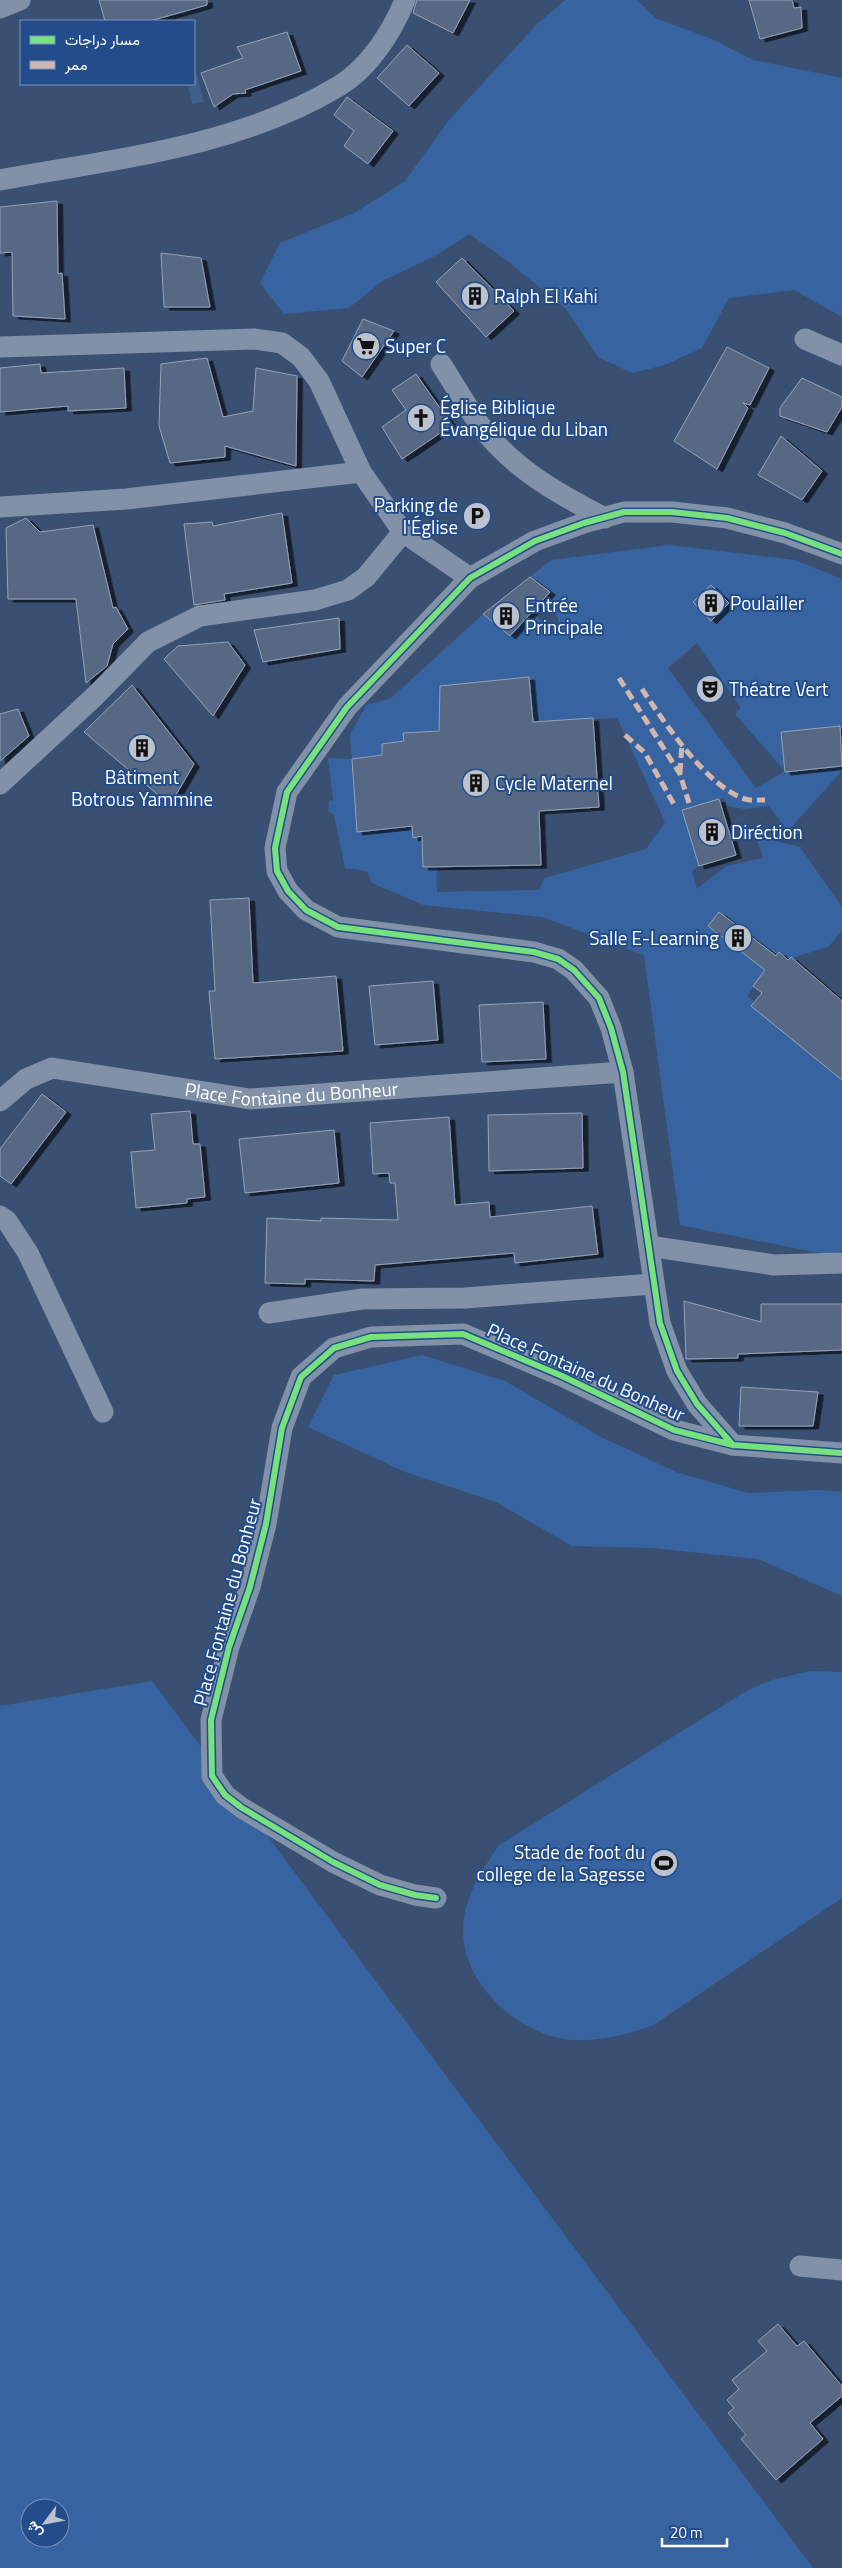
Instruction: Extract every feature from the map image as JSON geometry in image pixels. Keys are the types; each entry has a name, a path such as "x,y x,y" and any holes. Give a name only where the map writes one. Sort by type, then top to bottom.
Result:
{"street":[{"path":"0,8 20,0"},
{"path":"0,180 227,135 291,109 340,86 367,62 386,36 405,0"},
{"path":"0,347 254,339 282,343 301,357 319,381 361,472 403,532 470,578"},
{"path":"805,339 842,355"},
{"path":"441,364 480,425 504,453 562,496 604,518"},
{"path":"0,507 126,499 361,472"},
{"path":"733,1446 697,1404 677,1371 660,1322 623,1072 611,1028 599,998 574,970 558,959 534,952 338,927 306,910 288,891 277,871 274,848 287,792 347,707 470,578 535,541 624,512 672,512 727,518 785,533 842,554"},
{"path":"0,784 94,697 148,642 200,616 315,600 348,590 366,576 403,532"},
{"name":"Place Fontaine du Bonheur","path":"0,1101 26,1079 52,1068 250,1099 623,1072"},
{"path":"0,1216 7,1221 28,1253 103,1412"},
{"path":"649,1246 774,1264 842,1263"},
{"name":"Place Fontaine du Bonheur","path":"269,1313 362,1299 465,1298 653,1284"},
{"name":"Place Fontaine du Bonheur","path":"436,1898 415,1896 380,1885 333,1862 242,1808 225,1795 212,1776 211,1720 229,1647 250,1587 266,1524 282,1428 301,1377 334,1348 371,1337 464,1334 562,1376 674,1430 733,1446 842,1453"},
{"path":"800,2266 842,2270"}],"shaded area":[{"path":"565,0 637,0 655,18 712,39 753,60 842,78 842,317 794,290 729,298 702,348 665,365 632,373 598,357 567,310 505,259 469,234 435,256 382,281 349,308 284,314 260,283 280,243 356,212 405,181 449,120 537,24"},
{"path":"195,72 204,102 192,104 188,85 195,85"},
{"path":"670,545 795,560 842,579 842,771 788,831 769,806 745,809 727,806 724,798 682,810 699,866 692,871 697,889 726,866 763,858 756,836 800,847 842,907 842,931 828,947 788,959 779,952 747,996 842,1076 842,1251 824,1254 680,1225 644,955 542,917 423,905 372,883 367,871 345,868 334,815 328,811 329,801 333,800 328,758 352,759 350,735 366,705 390,699 483,614 510,636 531,613 563,637 550,592 530,577 551,560","holes":["697,643 741,708 735,714 785,771 756,788 668,668","528,677 533,722 617,718 665,822 646,849 545,878 539,890 437,892 437,867 423,867 422,825 357,831 352,759 382,755 382,744 404,741 404,733 443,730 440,686"]},
{"path":"422,1355 505,1381 601,1437 676,1472 748,1493 818,1490 842,1492 842,1596 758,1559 652,1548 572,1546 496,1502 405,1472 308,1427 334,1375"},
{"name":"Stade de foot du college de la Sagesse","path":"810,1671 842,1672 842,1898 652,2026 628,2033 589,2040 563,2039 533,2029 515,2019 500,2006 486,1991 475,1974 467,1956 463,1937 464,1917 469,1897 499,1845 748,1690 772,1680"},
{"path":"152,1681 813,2568 0,2568 0,1706"}],"building":[{"path":"99,0 207,0 207,5 154,20 105,20"},
{"path":"417,0 470,0 453,33 413,13"},
{"path":"749,0 792,0 794,8 801,7 802,28 760,39"},
{"path":"287,32 301,71 245,90 246,93 233,94 214,107 201,73 243,58 237,47"},
{"path":"407,45 439,73 409,106 377,78"},
{"path":"347,97 393,131 368,164 344,146 354,131 334,115"},
{"path":"57,201 58,274 62,273 65,319 13,316 12,252 0,253 0,207"},
{"path":"161,253 201,258 210,307 164,307"},
{"name":"Ralph El Kahi","path":"462,258 514,311 486,337 436,282"},
{"name":"Super C","path":"363,319 394,331 362,377 342,361"},
{"path":"727,347 769,368 750,405 743,403 748,408 717,469 674,441"},
{"path":"207,358 223,417 253,411 256,368 297,376 296,466 225,446 225,457 170,463 159,426 161,364"},
{"path":"40,364 41,373 124,368 126,408 68,411 68,406 0,412 0,368"},
{"name":"Église Biblique Évangélique du Liban","path":"416,374 452,425 402,459 382,427 406,410 392,390"},
{"path":"802,378 842,397 842,407 827,432 780,416 780,408"},
{"path":"781,436 822,471 802,500 758,475"},
{"path":"282,513 292,583 224,594 225,600 194,605 184,524 212,522 213,526"},
{"path":"26,518 40,532 93,525 113,608 116,607 128,629 113,644 107,666 86,683 76,599 8,599 6,528"},
{"path":"530,577 550,592 510,636 483,614"},
{"name":"Poulailler","path":"711,585 729,603 711,621 693,602"},
{"path":"339,618 340,649 263,662 254,630"},
{"path":"228,642 245,665 213,716 164,659 178,646"},
{"name":"Cycle Maternel","path":"529,677 533,722 593,718 599,807 539,811 541,865 423,867 422,836 413,838 412,826 357,832 352,759 382,755 382,744 404,741 403,733 439,731 440,686"},
{"name":"Bâtiment Botrous Yammine","path":"132,685 194,764 170,805 84,732"},
{"path":"18,709 29,736 0,761 0,714"},
{"path":"840,726 842,766 785,772 781,732"},
{"name":"Diréction","path":"719,799 736,855 699,866 682,810"},
{"path":"249,898 253,983 336,976 343,1051 215,1059 209,991 215,991 210,900"},
{"path":"719,912 776,956 779,952 788,960 791,957 842,1001 842,1080 751,1006 762,993 753,986 765,970 708,926"},
{"path":"433,981 438,1040 375,1045 369,986"},
{"path":"543,1002 546,1059 482,1062 479,1005"},
{"path":"42,1094 66,1112 11,1184 0,1176 0,1149"},
{"path":"190,1111 193,1144 200,1144 205,1197 187,1199 187,1203 136,1208 131,1152 155,1150 151,1114"},
{"path":"582,1113 583,1168 489,1171 488,1115"},
{"path":"449,1117 455,1205 489,1202 490,1217 592,1206 598,1254 515,1263 514,1253 375,1265 374,1281 305,1279 305,1284 265,1283 267,1218 321,1221 321,1218 398,1220 395,1183 390,1183 389,1173 373,1174 370,1123"},
{"path":"334,1130 339,1183 245,1193 239,1139"},
{"path":"684,1301 761,1322 761,1304 842,1304 842,1350 738,1354 738,1358 686,1359"},
{"path":"741,1387 818,1392 813,1426 739,1426"},
{"path":"778,2324 797,2346 804,2341 842,2386 842,2396 810,2423 823,2439 776,2480 741,2439 746,2435 728,2413 734,2408 727,2400 739,2389 732,2380 767,2351 758,2341"}],"marked path":[{"path":"619,678 680,774 689,803"},
{"path":"642,689 674,735 702,768 716,781 745,799 765,800"},
{"path":"625,735 645,753 676,808"},
{"path":"680,773 682,743"}],"cycle path":[{"path":"733,1445 697,1404 677,1371 660,1323 623,1072 611,1028 599,998 574,970 558,959 534,952 338,927 306,910 288,891 277,871 275,848 287,792 347,707 470,578 535,541 584,523 624,512 672,512 727,518 785,533 842,554"},
{"path":"436,1898 415,1895 380,1885 333,1862 242,1808 225,1795 212,1776 211,1720 229,1647 250,1587 266,1524 282,1428 301,1377 334,1348 371,1337 463,1334 562,1376 674,1430 733,1445 842,1453"}],"place":[{"name":"Ralph El Kahi","path":"475,296"},
{"name":"Super C","path":"366,346"},
{"name":"Église Biblique Évangélique du Liban","path":"421,418"},
{"name":"Parking de l'Église","path":"477,516"},
{"name":"Poulailler","path":"711,603"},
{"name":"Entrée Principale","path":"506,616"},
{"name":"Théatre Vert","path":"710,689"},
{"name":"Bâtiment Botrous Yammine","path":"142,748"},
{"name":"Cycle Maternel","path":"476,783"},
{"name":"Diréction","path":"712,832"},
{"name":"Salle E-Learning","path":"738,938"},
{"name":"Stade de foot du college de la Sagesse","path":"664,1863"}]}
